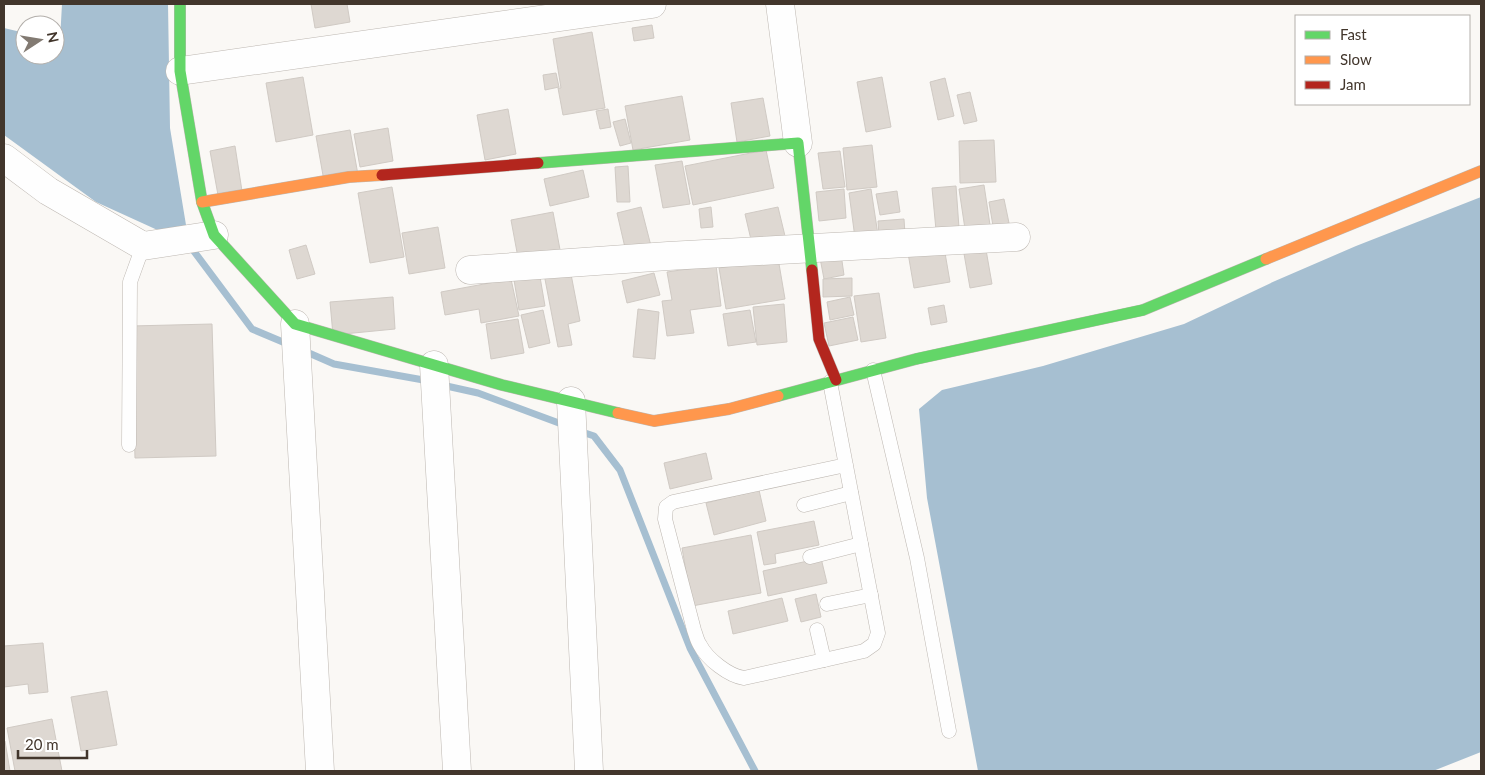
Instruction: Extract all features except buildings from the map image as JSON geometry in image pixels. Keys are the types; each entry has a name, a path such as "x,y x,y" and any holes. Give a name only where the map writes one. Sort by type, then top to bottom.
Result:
{"street":[{"path":"180,4 180,71 202,202 195,239"},
{"path":"180,71 652,4"},
{"path":"780,4 798,143 819,339 833,381"},
{"path":"202,202 349,176 798,143"},
{"path":"4,158 48,191 143,246 195,239"},
{"path":"195,239 296,340 435,377 502,385 572,419 654,421 729,409 916,359 1143,310 1481,171"},
{"path":"470,270 668,256 1016,237"},
{"path":"296,340 320,771"},
{"path":"435,377 457,771"},
{"path":"572,419 589,771"}],"lane":[{"path":"129,445 130,282 143,246"},
{"path":"873,370 917,558 949,732"},
{"path":"833,381 851,493 878,633 874,644 864,650 744,678 734,677 722,670 700,646 664,518 666,507 673,502 846,465"},
{"path":"804,505 851,493"},
{"path":"810,557 861,544"},
{"path":"827,604 871,595"},
{"path":"817,630 824,660"}],"water":[{"path":"62,4 168,4 170,128 186,225 164,233 96,202 4,135 4,28 15,31 15,65 65,65 65,15 61,15"},
{"path":"1481,197 1481,752 1433,771 978,771 927,498 919,409 942,390 1043,366 1184,324 1275,281 1356,246"}],"waterway":[{"path":"190,246 252,329 290,345"},
{"path":"302,350 334,364 429,381"},
{"path":"442,385 478,393 567,426"},
{"path":"579,431 594,436 620,470 690,648 755,771"}],"traffic: fast":[{"path":"180,4 180,71 202,202 214,235 295,324 502,385 618,413"},
{"path":"538,163 798,143 812,270"},
{"path":"778,396 916,359 1143,310 1266,259"}],"traffic: slow":[{"path":"1266,259 1481,171"},
{"path":"202,202 349,177 382,175"},
{"path":"618,413 654,421 729,409 778,396"}],"traffic: jam":[{"path":"382,175 538,163"},
{"path":"812,270 819,339 836,380"}]}
